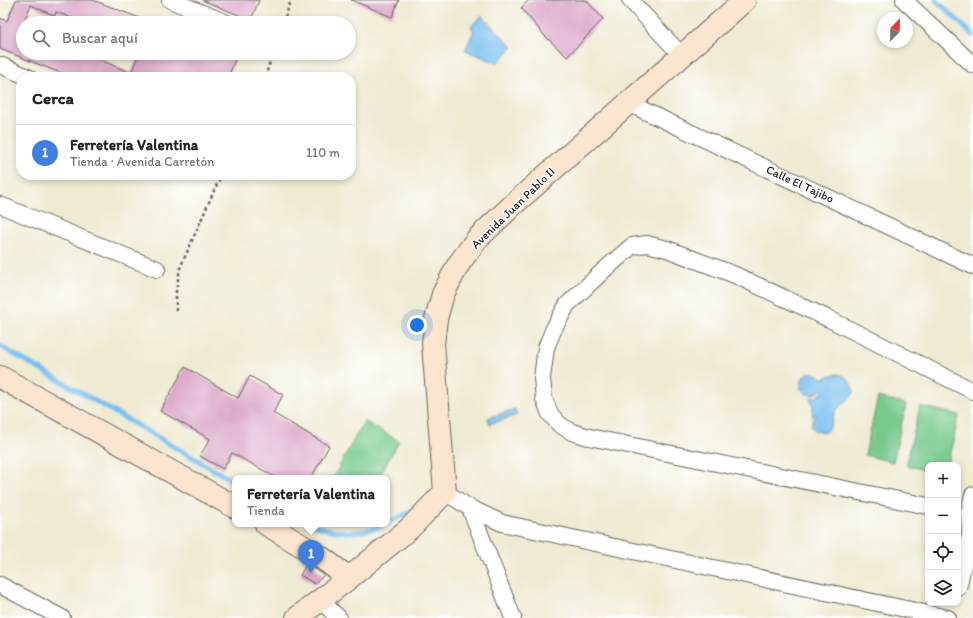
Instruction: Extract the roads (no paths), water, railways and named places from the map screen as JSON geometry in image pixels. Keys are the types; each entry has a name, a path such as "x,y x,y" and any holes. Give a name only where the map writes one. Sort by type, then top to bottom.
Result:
{"street":[{"path":"170,0 210,16"},
{"path":"630,0 682,56"},
{"name":"Avenida Juan Pablo II","path":"445,492 433,344 436,319 443,294 458,265 477,239 515,203 745,0"},
{"path":"904,0 973,65"},
{"path":"0,65 16,72"},
{"name":"Calle El Tajibo","path":"628,103 973,266"},
{"path":"0,204 157,269"},
{"path":"925,505 589,437 572,432 560,425 550,414 544,399 542,378 546,348 554,328 568,305 603,271 632,246 647,244 667,249 735,275 973,391"},
{"path":"0,377 232,505"},
{"path":"297,618 410,528 445,492 470,508 509,525 948,618"},
{"path":"961,575 970,535 964,512 973,494"},
{"path":"470,508 513,618"},
{"path":"271,527 322,558 349,578"},
{"path":"0,585 62,618"},
{"path":"320,600 339,618"}],"water":[{"path":"482,16 513,47 497,63 465,50 474,31 471,26"},
{"path":"810,372 822,378 840,374 849,381 854,392 850,398 836,411 831,426 824,433 813,429 811,425 817,415 816,414 812,417 813,406 810,398 817,397 823,391 822,389 813,395 806,394 801,389 802,379"},
{"path":"515,409 517,415 490,424 488,418"}],"waterway":[{"path":"936,0 973,35"},
{"path":"0,346 232,480"},
{"path":"390,522 416,509"},
{"path":"319,527 340,532 358,532 379,527"}],"place":[{"name":"Ferretería Valentina","path":"311,573"}]}
